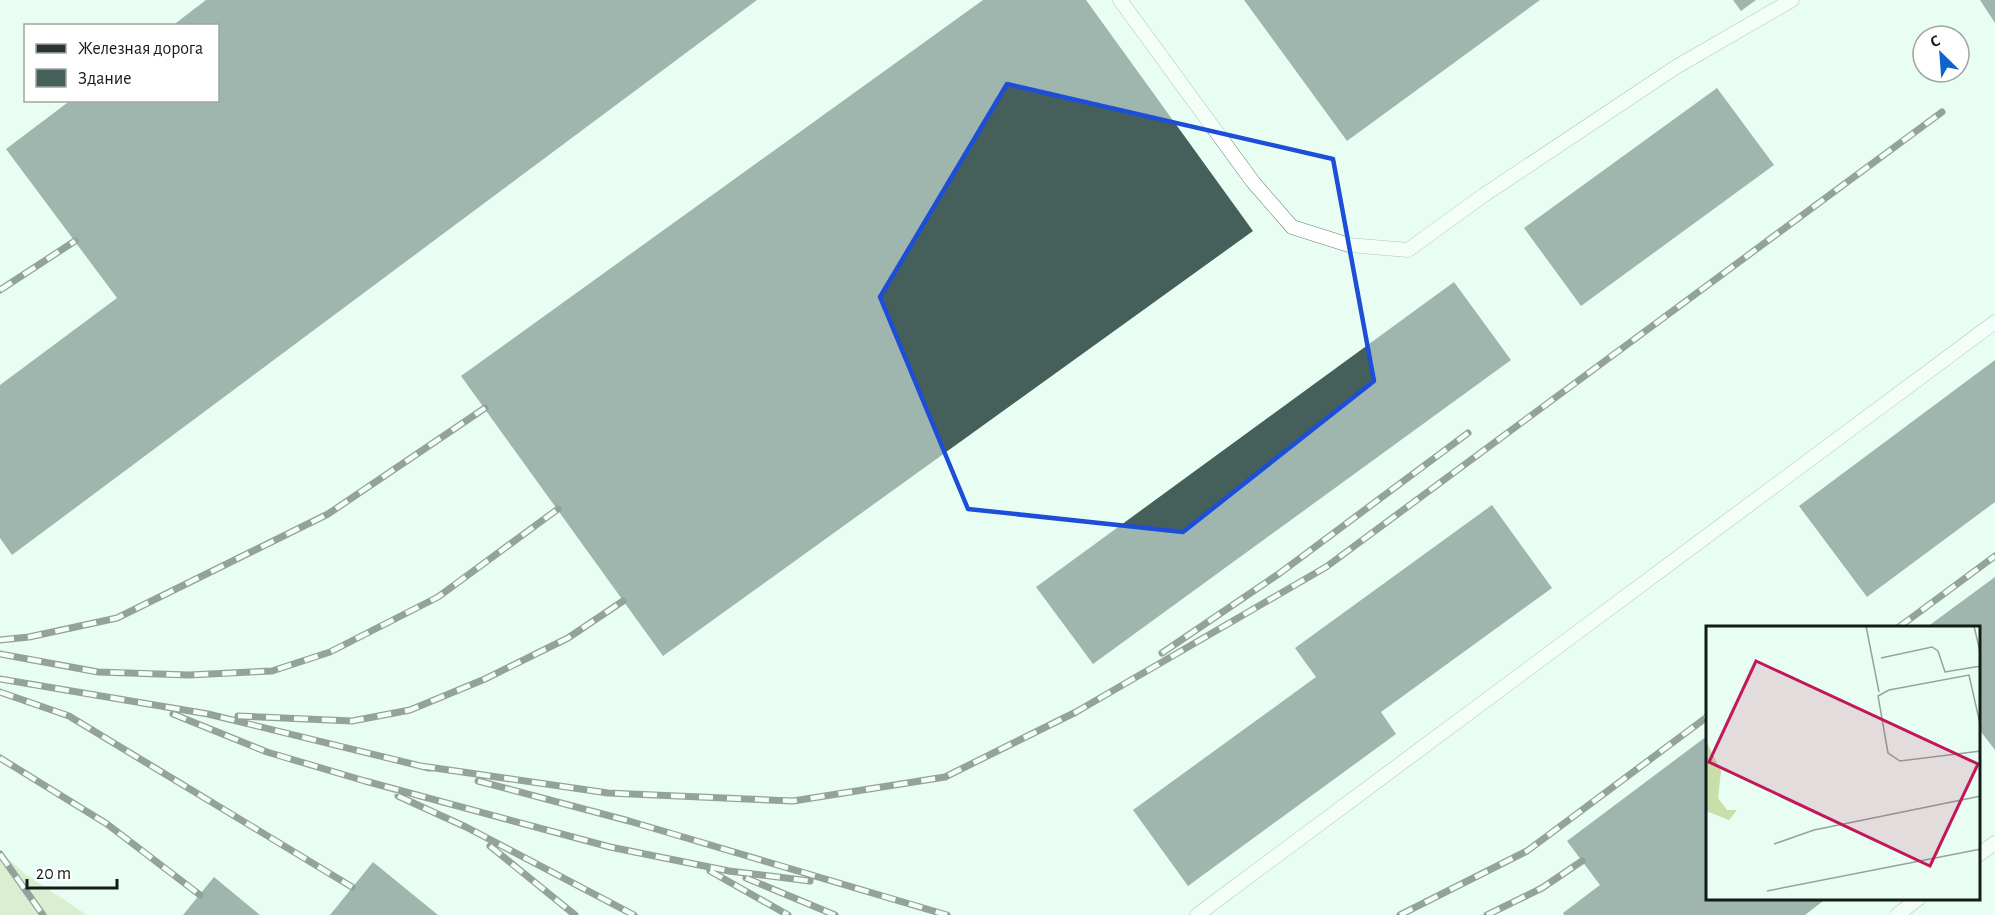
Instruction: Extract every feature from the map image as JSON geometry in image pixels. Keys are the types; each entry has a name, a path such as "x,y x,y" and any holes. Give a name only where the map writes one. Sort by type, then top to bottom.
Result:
{"lane":[{"path":"1120,0 1253,182 1292,227 1348,245 1408,250 1484,195 1676,67 1792,0"},
{"path":"1197,915 1995,322"},
{"path":"1980,854 1995,843"},
{"path":"1897,915 1916,900"}],"highlighted area":[{"path":"1007,84 1333,159 1374,381 1183,532 968,509 880,297"}],"green space":[{"path":"0,851 24,873 87,915 0,915"}],"building":[{"path":"206,0 757,0 12,555 0,538 0,385 117,298 6,149 68,102 219,102 219,24 175,24"},
{"path":"983,0 1086,0 1253,231 663,656 461,376"},
{"path":"1244,0 1540,0 1347,141"},
{"path":"1733,0 1756,0 1741,11"},
{"path":"1980,0 1995,0 1995,23"},
{"path":"1717,88 1774,165 1581,306 1524,228"},
{"path":"1454,282 1511,360 1093,664 1036,587"},
{"path":"1995,360 1995,502 1867,597 1799,506"},
{"path":"1492,505 1552,588 1381,712 1396,734 1188,886 1133,810 1316,677 1295,648"},
{"path":"1995,577 1995,750 1980,731 1980,626 1928,626"},
{"path":"1706,737 1706,900 1824,900 1805,915 1564,915 1563,913 1600,885 1567,841"},
{"path":"373,862 438,915 330,915"},
{"path":"214,877 260,915 183,915"}],"railway":[{"path":"421,766 608,793 793,801 945,777 1076,712 1326,567 1942,112"},
{"path":"0,290 75,241"},
{"path":"0,640 29,637 117,618 328,514 485,408"},
{"path":"1162,653 1280,573 1468,433"},
{"path":"0,654 98,672 189,675 272,671 330,652 438,597 558,509"},
{"path":"1900,626 1995,556"},
{"path":"238,716 352,721 410,710 485,679 568,638 623,601"},
{"path":"0,679 208,714 429,768"},
{"path":"0,692 69,716 352,887"},
{"path":"173,714 267,752 610,847 729,871 810,881"},
{"path":"1400,915 1527,851 1706,718"},
{"path":"0,758 107,824 200,895"},
{"path":"478,781 629,821 947,915"},
{"path":"398,796 466,827 634,915"},
{"path":"490,846 575,915"},
{"path":"0,854 43,915"},
{"path":"1487,915 1542,888 1582,861"},
{"path":"710,871 788,915"},
{"path":"746,878 835,915"}]}
